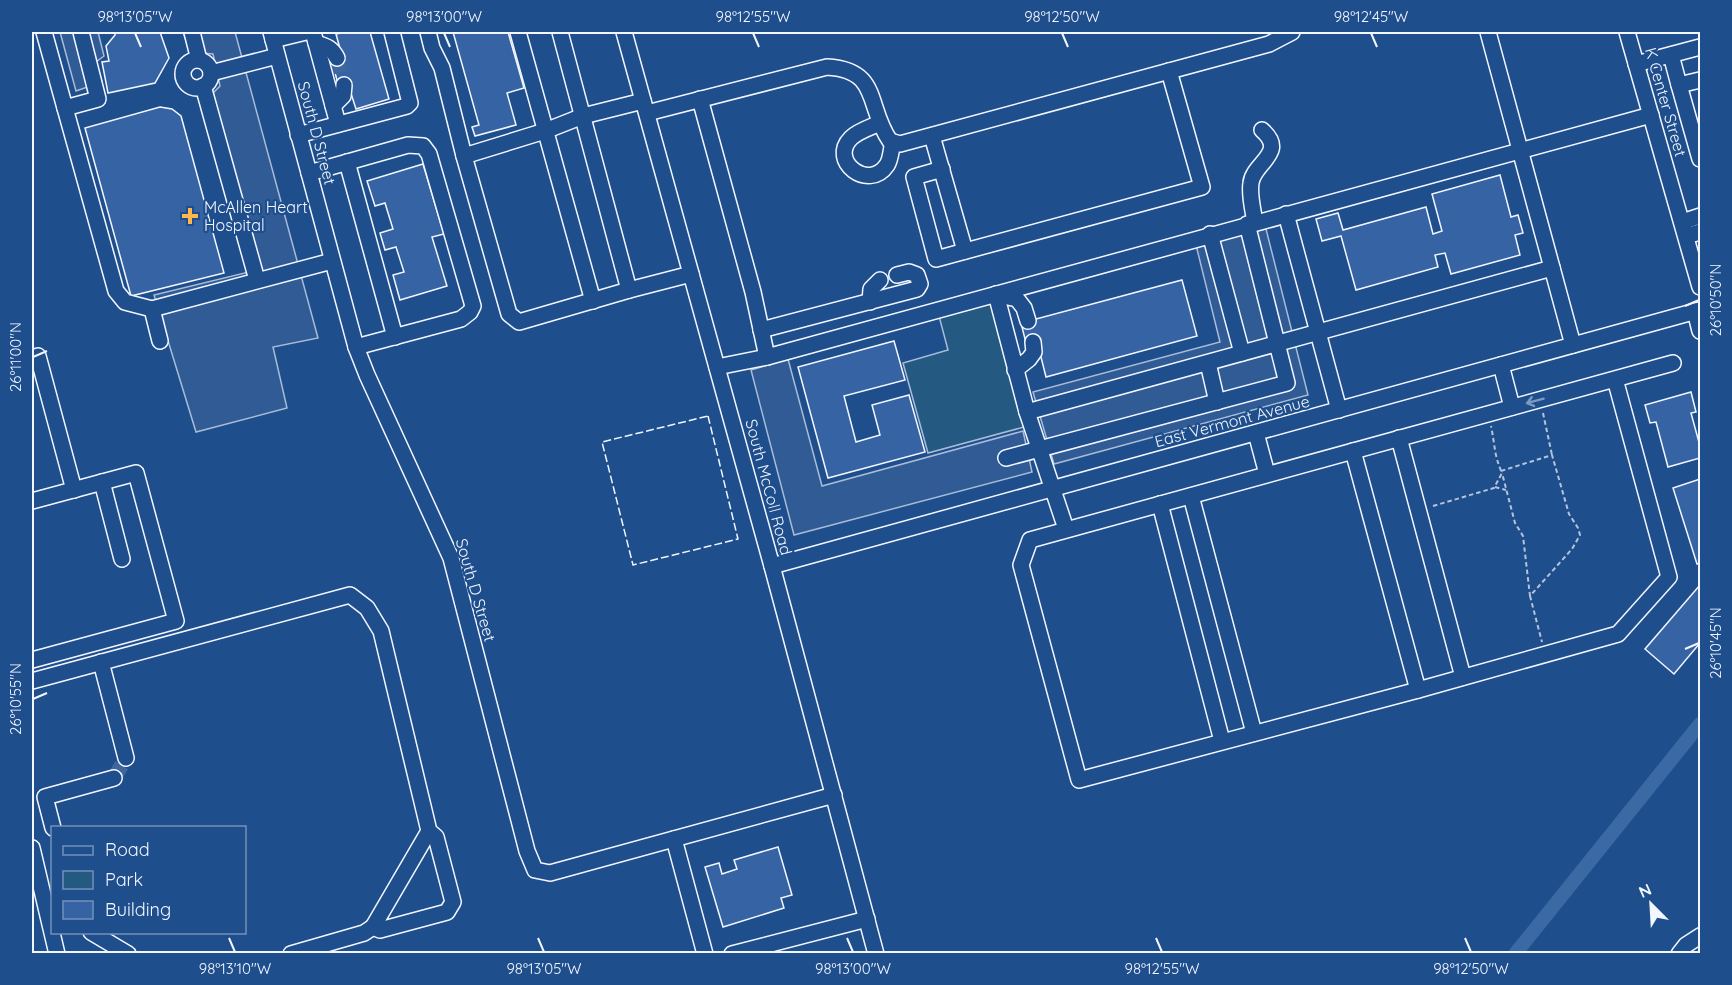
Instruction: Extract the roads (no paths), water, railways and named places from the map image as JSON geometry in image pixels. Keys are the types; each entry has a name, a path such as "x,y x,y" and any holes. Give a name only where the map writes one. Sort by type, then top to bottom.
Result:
{"street":[{"path":"44,32 116,291 125,302 152,309 332,261"},
{"path":"65,108 98,99 81,32"},
{"path":"192,32 200,60"},
{"path":"298,135 410,103 392,32"},
{"path":"428,32 432,48 442,68 464,156 509,314 519,322 691,274"},
{"path":"518,32 593,301"},
{"path":"560,32 629,290"},
{"name":"South McColl Road","path":"624,32 772,566 876,954"},
{"path":"464,156 583,116 700,99 827,67 844,68 854,72 863,80 883,132 890,141 900,144 1269,44 1292,32"},
{"path":"1488,32 1573,345"},
{"name":"K Center Street","path":"1627,32 1651,115 1689,230 1701,286"},
{"path":"311,35 338,124"},
{"path":"272,36 311,35 334,51 337,58"},
{"name":"South D Street","path":"272,36 356,347 451,558 528,851 535,870 550,873 834,795"},
{"path":"1636,64 1701,47"},
{"path":"1671,55 1701,159"},
{"path":"257,280 207,80 207,64 200,60 187,64 183,76 190,86 207,80 277,56"},
{"path":"942,168 914,177 936,259 1202,188 1169,71"},
{"path":"1679,85 1701,80"},
{"path":"333,106 343,96 344,86"},
{"path":"700,99 753,292 767,357"},
{"path":"717,367 767,357 1651,115"},
{"path":"880,123 851,138 845,147 844,157 848,165 854,173 866,176 877,174 887,165 893,142"},
{"path":"1006,458 1287,383 1251,223 1250,184 1253,174 1269,158 1271,148 1270,140 1262,130"},
{"path":"932,136 965,251"},
{"path":"309,173 408,145 423,146 429,154 470,295 472,306 470,312 461,319 356,347"},
{"path":"346,162 395,337"},
{"path":"1286,214 1339,410"},
{"path":"1689,230 1701,216"},
{"path":"1210,234 1242,353"},
{"path":"1026,412 1552,268"},
{"path":"761,330 917,289 920,284 917,275 909,272 897,275"},
{"path":"870,302 871,289 880,280"},
{"path":"996,294 1017,298 1024,308 1028,321"},
{"path":"996,294 1026,412 1066,529"},
{"path":"152,309 160,341"},
{"path":"1698,310 1701,331"},
{"name":"East Vermont Avenue","path":"772,566 1698,310"},
{"path":"1015,370 1029,360 1034,352 1033,342"},
{"path":"32,358 39,356 74,490"},
{"path":"1208,363 1217,402"},
{"path":"1616,379 1669,577 1618,634 1079,780 1021,565 1030,540 1673,363"},
{"path":"1501,365 1512,407"},
{"path":"1256,432 1267,474"},
{"path":"1399,438 1463,677"},
{"path":"1353,451 1418,690"},
{"path":"32,501 136,473 176,621 32,660"},
{"path":"102,482 122,560"},
{"path":"1191,496 1254,733"},
{"path":"1160,504 1222,741"},
{"path":"32,681 350,595 367,608 381,631 429,831 436,837 453,902 447,912 380,930 373,927"},
{"path":"101,662 126,758"},
{"path":"52,826 38,799 114,778"},
{"path":"291,954 364,933 373,927 429,831"},
{"path":"674,839 705,954"},
{"path":"32,848 51,929"},
{"path":"732,954 867,919"},
{"path":"52,934 57,954"},
{"path":"93,934 128,954"},
{"path":"1679,954 1686,945 1701,936"}],"waterway":[{"path":"1515,954 1700,724"}],"tunnel":[{"path":"337,58 344,85"},
{"path":"114,778 126,758"}],"place":[{"name":"McAllen Heart Hospital","path":"190,216"}]}
